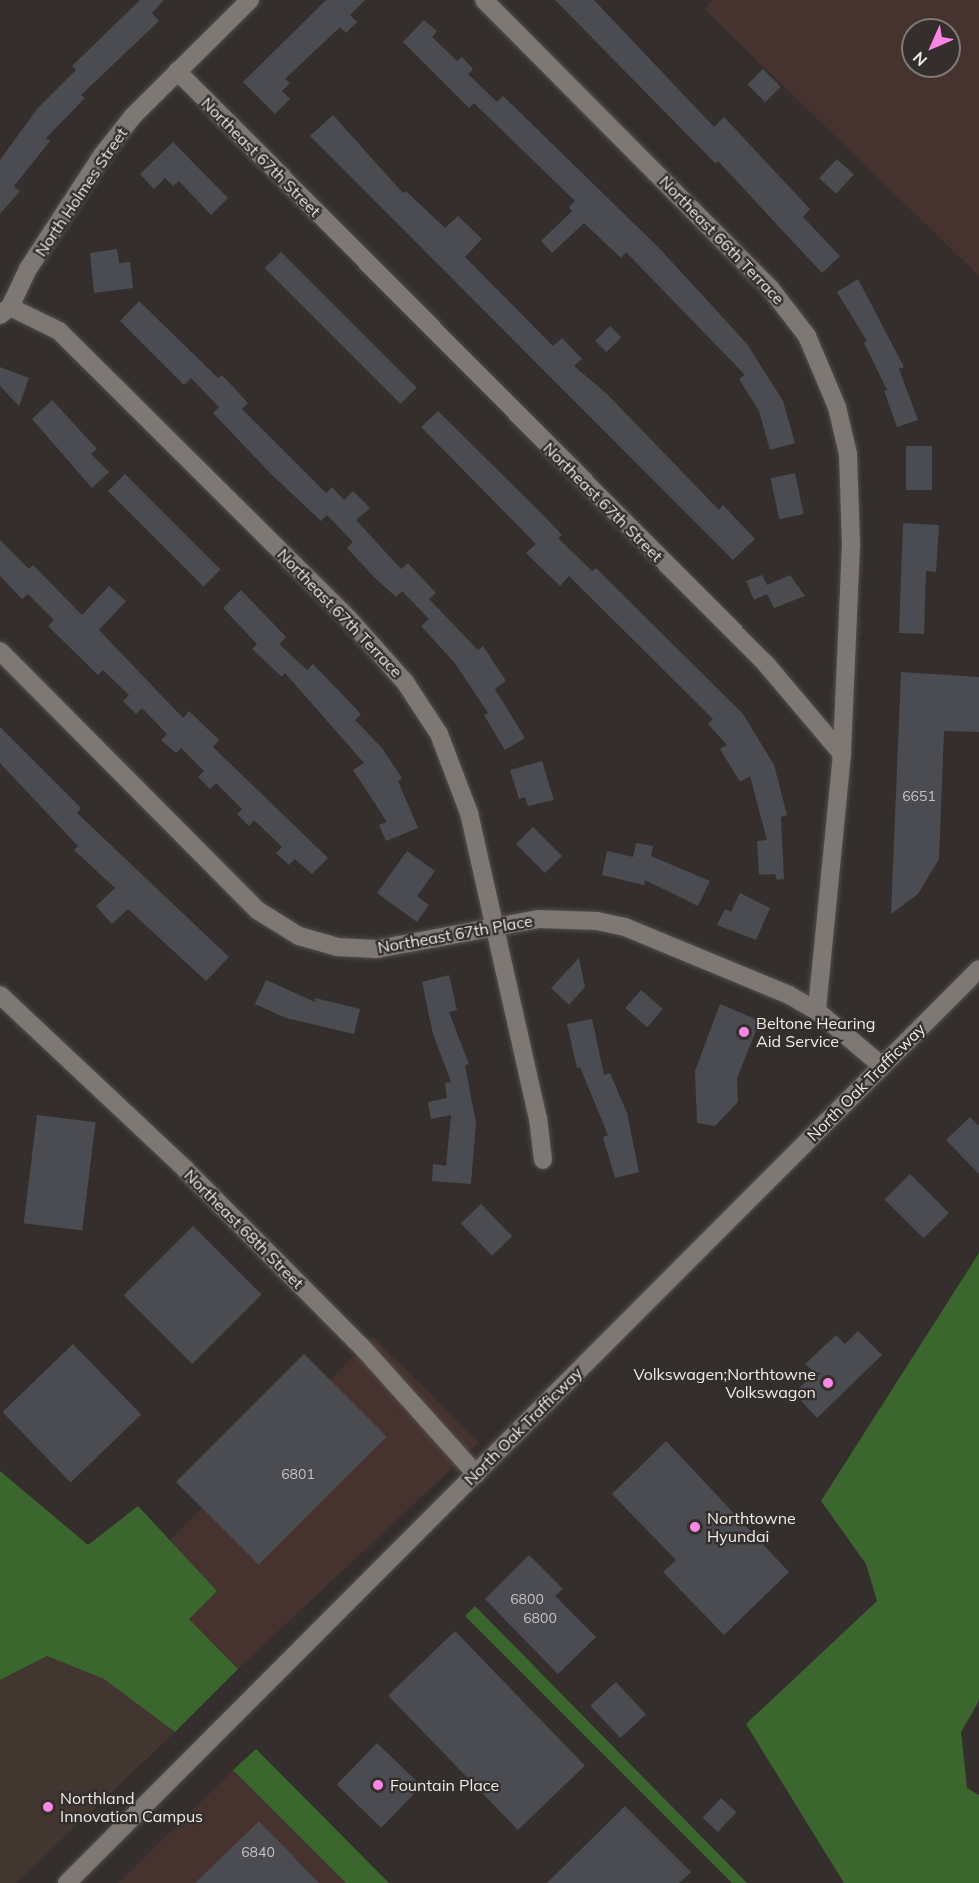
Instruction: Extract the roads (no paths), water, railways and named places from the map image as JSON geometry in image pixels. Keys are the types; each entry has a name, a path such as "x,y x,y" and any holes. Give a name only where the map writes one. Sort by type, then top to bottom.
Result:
{"street":[{"name":"North Holmes Street","path":"5,311 28,269 103,154 133,116 250,0"},
{"name":"Northeast 66th Terrace","path":"484,0 770,288 807,336 823,368 848,454 851,545 842,753"},
{"name":"Northeast 67th Street","path":"177,71 766,664 842,753"},
{"name":"Northeast 67th Terrace","path":"5,311 59,331 348,618 405,682 439,734 469,813 493,930 537,1118 543,1160"},
{"name":"Northeast 67th Place","path":"0,651 257,910 300,936 337,947 377,949 493,930 510,922 539,919 597,921 625,927 789,995 817,1011 881,1065"},
{"path":"817,1011 842,753"},
{"name":"North Oak Trafficway","path":"67,1883 979,969"},
{"name":"Northeast 68th Street","path":"0,995 202,1185 362,1347 476,1474"}],"place":[{"name":"Beltone Hearing Aid Service","path":"744,1032"},
{"name":"Volkswagen;Northtowne Volkswagon","path":"828,1383"},
{"name":"Northtowne Hyundai","path":"695,1527"},
{"name":"Fountain Place","path":"378,1785"},
{"name":"Northland Innovation Campus","path":"48,1807"}]}
